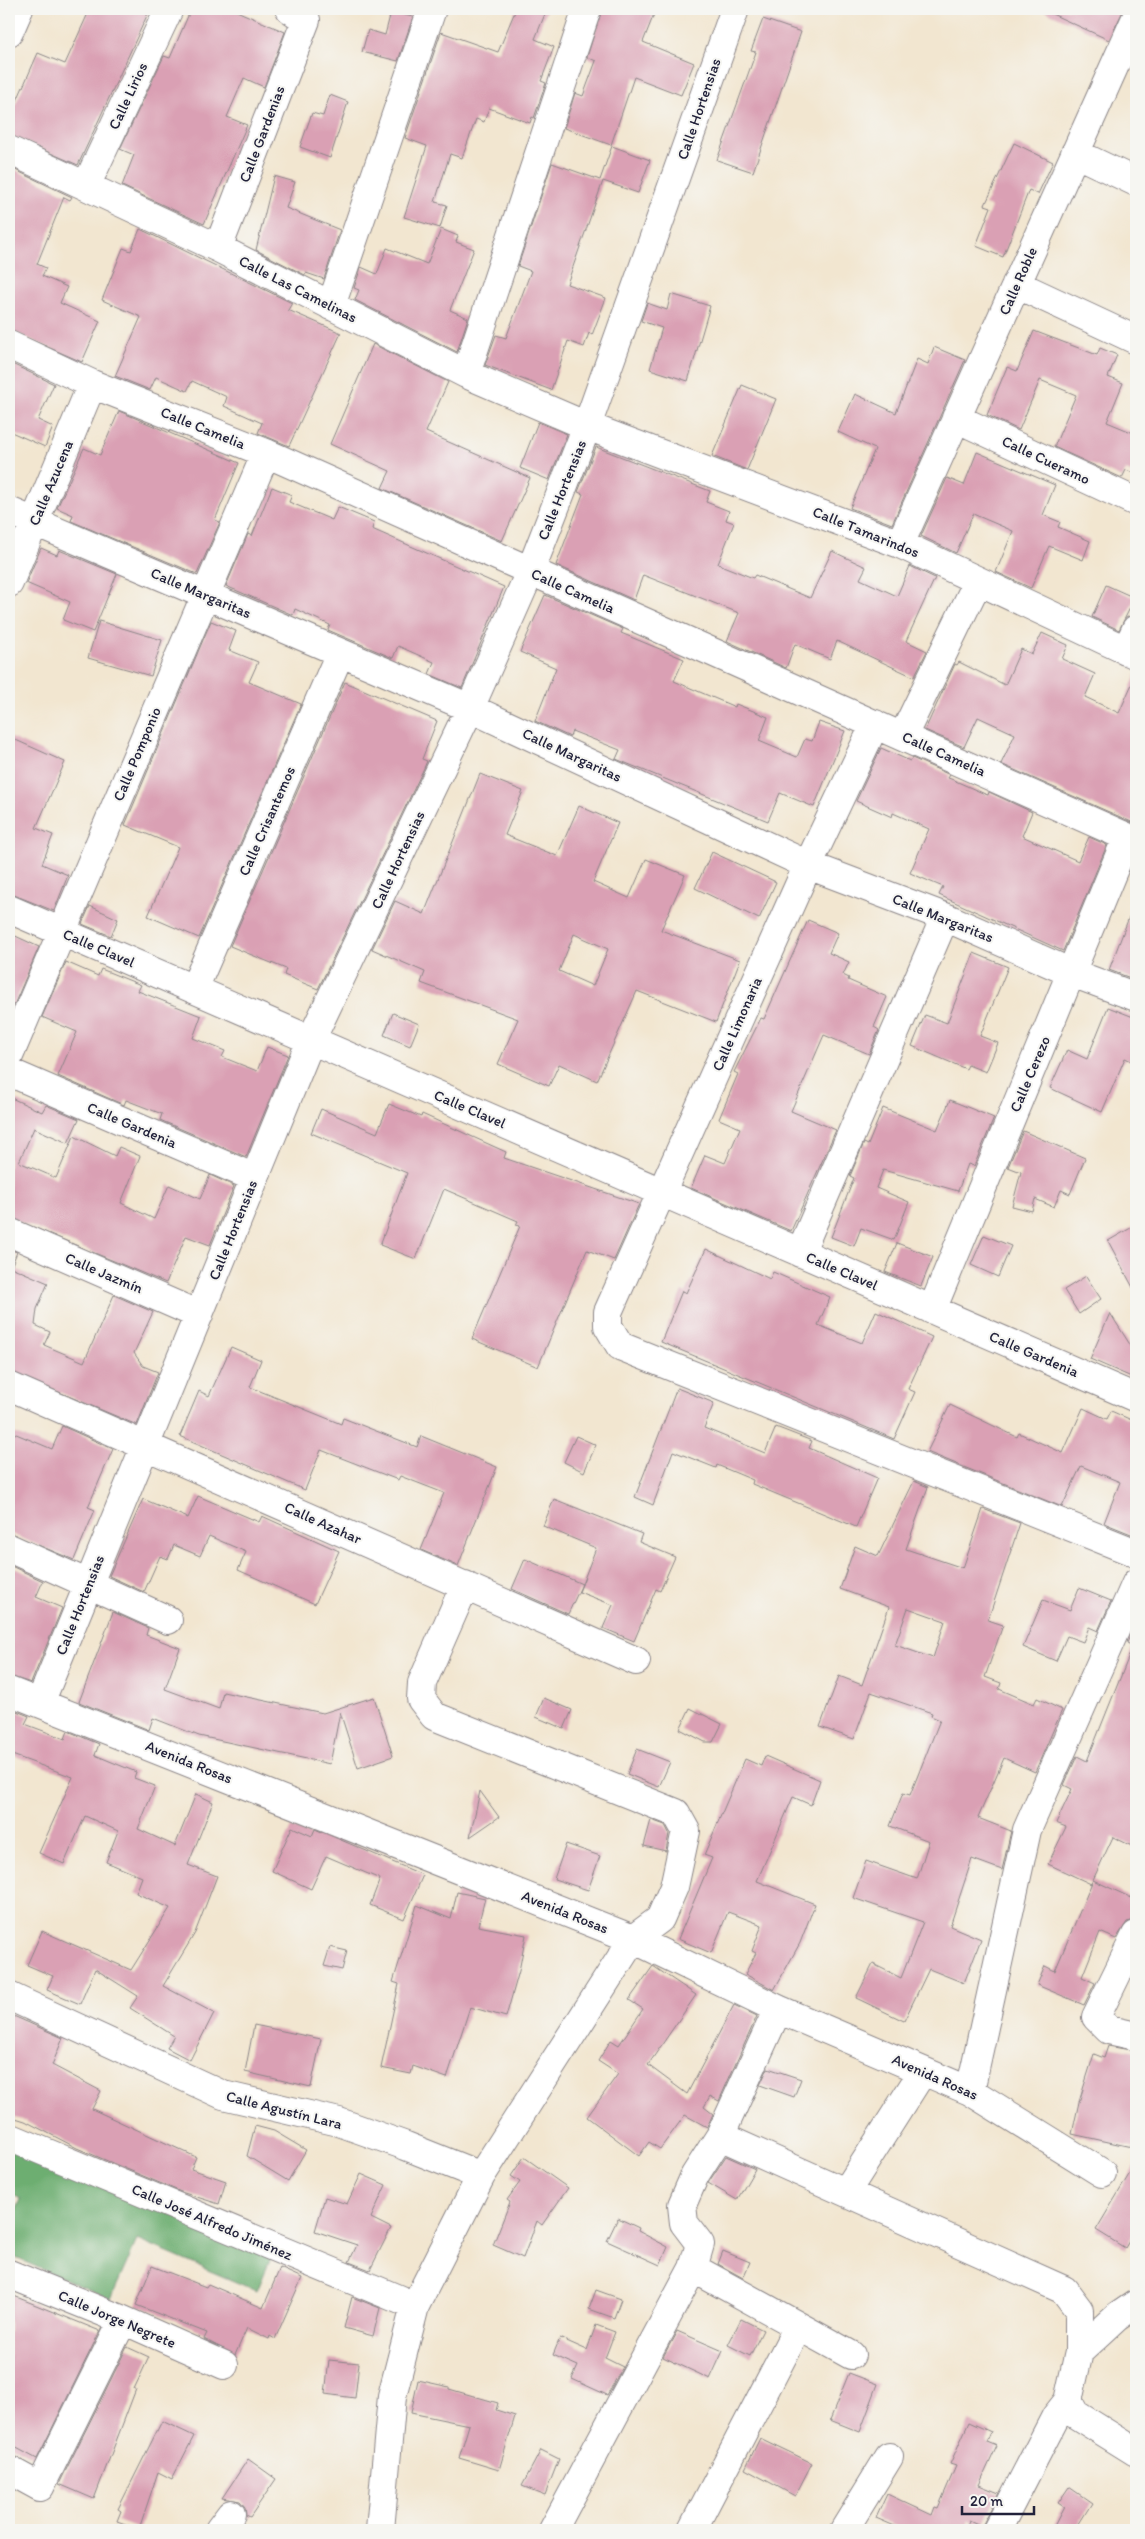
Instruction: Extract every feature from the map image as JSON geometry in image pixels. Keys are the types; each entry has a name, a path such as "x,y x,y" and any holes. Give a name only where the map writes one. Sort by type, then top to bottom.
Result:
{"street":[{"path":"9,32 19,9"},
{"name":"Calle Lirios","path":"87,184 169,9"},
{"path":"331,306 432,9"},
{"path":"466,374 587,9"},
{"name":"Calle Hortensias","path":"40,1704 311,1040 470,708 530,572 587,426 735,9"},
{"name":"Calle Gardenias","path":"218,248 298,15"},
{"name":"Calle Roble","path":"900,544 1075,153 1134,27"},
{"name":"Calle Las Camelinas","path":"9,150 87,184 218,248 466,374 587,426"},
{"path":"1075,153 1136,182"},
{"path":"1016,284 1136,340"},
{"name":"Calle Camelia","path":"9,345 92,384 266,453 1132,839"},
{"name":"Calle Azucena","path":"9,583 92,384"},
{"name":"Calle Cueramo","path":"956,418 1136,502"},
{"name":"Calle Tamarindos","path":"587,426 900,544 978,580 1133,645"},
{"name":"Calle Pomponio","path":"9,1056 266,453"},
{"name":"Calle Margaritas","path":"9,511 470,708 808,865 945,917 1072,974 1136,997"},
{"path":"903,736 978,580"},
{"name":"Calle Crisantemos","path":"194,989 340,653"},
{"name":"Calle Limonaria","path":"875,724 808,865 661,1192 608,1312 608,1326 620,1346 1136,1553"},
{"name":"Calle Cerezo","path":"932,1310 1072,974 1132,839"},
{"name":"Calle Clavel","path":"9,909 932,1310"},
{"path":"800,1252 945,917"},
{"name":"Calle Gardenia","path":"9,1072 255,1178"},
{"name":"Calle Jazmín","path":"9,1232 199,1315"},
{"name":"Calle Gardenia","path":"932,1310 1136,1398"},
{"name":"Calle Azahar","path":"9,1386 636,1661"},
{"path":"9,1548 168,1620"},
{"path":"970,2091 1026,1830 1136,1583"},
{"path":"380,2530 392,2396 415,2306 481,2176 633,1939 660,1918 674,1887 686,1831 683,1822 676,1813 434,1716 421,1699 422,1683 466,1585"},
{"name":"Avenida Rosas","path":"9,1691 633,1939 778,2009 970,2091 1102,2173"},
{"path":"1136,1935 1096,2017 1110,2030 1136,2036"},
{"name":"Calle Agustín Lara","path":"9,1996 224,2095 339,2122 481,2176"},
{"path":"553,2530 693,2268 700,2244 684,2223 682,2205 695,2175 720,2136 778,2009"},
{"path":"846,2192 923,2071"},
{"path":"720,2136 1064,2290 1080,2310 1079,2352 1068,2401 1056,2416 997,2530"},
{"name":"Calle José Alfredo Jiménez","path":"9,2137 415,2306"},
{"path":"693,2268 851,2355"},
{"name":"Calle Jorge Negrete","path":"9,2274 123,2320 224,2365"},
{"path":"1079,2352 1117,2317 1136,2304"},
{"path":"9,2470 40,2487 123,2320"},
{"path":"692,2530 798,2327"},
{"path":"1068,2401 1075,2414 1136,2452"},
{"path":"844,2530 889,2456"}],"green space":[{"path":"9,2144 271,2258 257,2291 137,2240 111,2299 9,2255 9,2228 21,2199 9,2193"}],"building":[{"path":"90,9 150,9 78,165 9,135 9,102 15,105 38,53 65,64"},
{"path":"191,9 232,9 285,32 264,87 244,78 227,117 247,125 204,224 122,186 134,155 120,149 164,56 170,58"},
{"path":"516,9 547,9 535,39 554,47 541,81 546,83 534,118 532,117 530,123 489,108 484,122 476,119 462,158 450,154 435,202 447,205 440,228 404,217 427,146 405,138 441,32 498,52"},
{"path":"602,9 656,9 643,42 694,63 681,95 634,77 611,145 564,128 575,93 583,96 596,61 587,57"},
{"path":"1041,9 1124,9 1109,40"},
{"path":"391,12 413,17 398,61 362,52 368,30 385,35"},
{"path":"763,19 801,32 753,172 717,160 756,52 751,51"},
{"path":"330,95 348,102 330,158 300,147 312,113 323,116"},
{"path":"1014,143 1053,162 1038,194 1029,190 1003,257 976,246 991,207 985,205"},
{"path":"612,146 650,160 638,193 603,181 567,284 606,298 592,335 589,333 584,347 568,341 551,390 485,365 496,335 506,338 531,271 518,266 552,163 600,180"},
{"path":"9,167 72,197 70,200 64,197 37,264 46,268 42,276 67,287 60,303 100,321 82,362 9,330"},
{"path":"274,176 295,182 286,208 340,230 324,279 306,273 305,275 256,250"},
{"path":"140,229 292,303 288,310 341,333 289,446 258,433 262,423 224,406 227,397 192,381 187,391 156,377 150,390 115,376 141,317 102,300 123,248 131,251"},
{"path":"441,229 458,236 456,242 474,249 450,310 468,318 457,352 355,300 359,290 354,288 361,267 377,274 387,248 427,264"},
{"path":"671,294 710,306 688,381 650,369 662,328 641,321 647,303 667,310"},
{"path":"1034,331 1097,355 1100,348 1117,355 1108,377 1123,383 1107,422 1136,434 1136,474 1126,470 1122,478 1054,447 1076,395 1040,380 1019,430 987,415 1007,367 1017,371"},
{"path":"373,344 448,382 426,432 530,478 502,541 382,488 390,471 330,444"},
{"path":"934,347 965,360 892,524 850,508 875,449 838,432 855,394 896,413 917,359 928,364"},
{"path":"12,364 54,384 38,420 53,427 45,447 9,431 9,370"},
{"path":"742,385 776,399 747,470 712,456"},
{"path":"119,411 239,463 215,520 220,522 197,574 71,521 73,515 57,508 84,448 100,455"},
{"path":"538,422 567,434 549,480 520,468"},
{"path":"596,447 710,491 706,502 729,511 726,520 734,523 718,564 753,578 755,575 810,598 832,551 866,567 860,579 897,596 910,566 935,578 906,641 927,651 914,677 837,641 830,659 795,644 786,668 727,641 739,613 643,575 634,600 556,565 583,494 578,492"},
{"path":"977,452 1055,485 1043,515 1060,522 1058,527 1090,541 1083,560 1049,546 1031,588 996,572 1013,531 973,514 956,553 921,536 947,478 964,485"},
{"path":"272,487 292,495 289,502 332,520 338,507 374,522 372,529 504,587 462,688 429,674 434,662 398,646 393,658 328,630 330,625 295,609 293,615 226,586 248,534 252,536"},
{"path":"41,548 57,555 59,550 117,574 93,632 63,620 70,602 26,583"},
{"path":"1106,585 1135,598 1119,630 1092,617"},
{"path":"545,595 623,629 621,633 684,659 674,681 735,707 736,704 768,717 759,741 797,757 805,739 812,741 819,722 845,731 814,807 780,793 768,821 616,759 620,750 572,731 570,737 535,721 556,668 520,652"},
{"path":"99,621 162,640 151,676 88,658"},
{"path":"211,621 236,631 229,650 258,662 249,682 301,704 199,938 148,916 178,847 125,825"},
{"path":"1042,633 1068,645 1062,659 1095,674 1085,697 1119,713 1136,675 1136,824 1001,764 1015,734 978,717 964,747 925,730 955,664 957,665 959,662 1005,685 1021,649 1032,654"},
{"path":"345,682 437,721 422,759 427,761 424,768 318,989 284,975 286,969 230,946"},
{"path":"9,737 65,762 36,828 53,835 42,864 68,875 54,911 9,893"},
{"path":"881,748 910,761 912,758 950,775 948,778 985,794 988,795 989,792 1032,812 1022,836 1078,861 1089,837 1107,845 1063,951 939,895 943,887 910,873 929,829 893,813 892,817 856,801"},
{"path":"480,774 523,791 505,835 557,856 579,806 618,823 593,882 629,898 646,859 685,875 661,930 740,960 716,1022 637,991 597,1081 559,1064 549,1086 498,1064 518,1019 421,983 425,972 372,949 395,901 424,914","holes":["574,934 608,949 593,986 559,971"]},
{"path":"712,852 776,882 759,919 695,888"},
{"path":"1134,904 1136,904 1136,980 1109,970"},
{"path":"90,906 118,919 111,936 82,924"},
{"path":"808,920 838,933 829,953 849,962 843,975 849,978 848,980 887,997 874,1027 879,1030 869,1054 824,1035 791,1111 836,1130 791,1231 691,1188 705,1155 725,1163 740,1128 719,1119 738,1074 734,1072 761,1018 764,1019"},
{"path":"9,933 39,947 14,1005 9,1003"},
{"path":"974,953 1008,967 980,1036 998,1043 986,1072 968,1065 966,1069 912,1046 925,1015 947,1023"},
{"path":"66,962 98,976 101,969 141,985 138,991 201,1016 193,1038 225,1051 222,1057 257,1071 267,1047 288,1055 246,1157 160,1120 162,1114 126,1100 124,1105 58,1076 77,1032 42,1017"},
{"path":"1108,1007 1136,1018 1136,1063 1125,1058 1102,1112 1050,1088 1067,1050 1087,1059"},
{"path":"393,1013 419,1024 410,1046 384,1035"},
{"path":"9,1097 42,1112 46,1105 79,1119 68,1143 34,1128 19,1162 56,1178 74,1136 115,1156 119,1147 140,1156 121,1203 154,1219 169,1185 200,1199 210,1175 234,1186 210,1245 186,1236 166,1283 9,1217"},
{"path":"950,1100 994,1118 974,1166 968,1164 958,1191 883,1170 876,1188 909,1202 894,1240 861,1228 854,1246 831,1237 854,1178 850,1176 864,1143 868,1145 883,1108 937,1130"},
{"path":"389,1104 421,1117 422,1114 506,1152 504,1158 639,1204 614,1260 587,1250 538,1367 472,1339 520,1226 516,1225 518,1221 444,1189 416,1259 380,1245 407,1173 311,1133 321,1109 377,1133"},
{"path":"1023,1131 1085,1158 1070,1194 1061,1190 1054,1207 1035,1199 1032,1211 1012,1206 1021,1172 1008,1167"},
{"path":"1136,1225 1136,1293 1108,1241"},
{"path":"984,1235 1011,1246 998,1277 971,1265"},
{"path":"897,1243 933,1257 921,1286 885,1272"},
{"path":"9,1249 17,1252 11,1267 48,1283 37,1309 35,1325 50,1332 44,1345 84,1362 114,1295 153,1312 134,1353 143,1366 158,1372 137,1425 9,1371"},
{"path":"706,1249 770,1279 773,1272 830,1297 818,1325 862,1343 876,1311 932,1337 908,1389 915,1392 894,1439 661,1342 682,1291 686,1293"},
{"path":"1086,1276 1101,1299 1079,1314 1064,1290"},
{"path":"1110,1313 1136,1354 1136,1379 1090,1359"},
{"path":"231,1347 261,1360 250,1387 341,1424 343,1418 417,1447 421,1436 497,1467 458,1566 421,1550 444,1493 400,1476 398,1480 321,1450 305,1490 180,1436 199,1391 209,1396"},
{"path":"677,1388 714,1403 704,1428 765,1453 776,1427 812,1441 809,1448 877,1478 856,1527 752,1484 753,1480 717,1465 716,1468 673,1451 653,1505 635,1497"},
{"path":"950,1405 1017,1437 1019,1433 1063,1453 1083,1408 1107,1419 1111,1411 1136,1422 1136,1536 1104,1523 1120,1482 1081,1466 1062,1507 927,1452"},
{"path":"62,1426 113,1449 88,1507 95,1510 74,1560 9,1533 9,1431 52,1449"},
{"path":"576,1436 596,1445 584,1472 564,1462"},
{"path":"914,1481 928,1487 906,1549 963,1568 983,1509 1020,1523 988,1620 1003,1625 985,1677 1001,1683 999,1689 1034,1704 1037,1698 1062,1710 1035,1772 1004,1758 978,1818 1011,1831 1002,1870 972,1859 950,1926 981,1939 964,1983 929,1969 904,2021 856,1998 873,1964 901,1978 923,1922 853,1898 866,1861 917,1879 929,1841 890,1826 903,1793 910,1795 940,1720 931,1716 932,1713 871,1692 854,1739 820,1727 839,1676 862,1685 889,1607 840,1589 855,1546 878,1556","holes":["908,1608 945,1621 933,1658 895,1645"]},
{"path":"198,1496 259,1522 262,1516 339,1551 315,1604 238,1570 246,1552 209,1536 200,1556 174,1545 168,1559 160,1556 144,1592 109,1576 143,1499 188,1518"},
{"path":"554,1499 642,1534 639,1542 675,1557 660,1591 656,1589 634,1641 603,1628 613,1605 579,1592 596,1548 543,1526"},
{"path":"525,1559 582,1584 568,1614 512,1589"},
{"path":"9,1565 43,1581 36,1597 62,1608 31,1683 9,1676"},
{"path":"1079,1588 1111,1601 1098,1631 1089,1627 1083,1642 1067,1636 1056,1661 1023,1647 1043,1600 1070,1610"},
{"path":"113,1612 148,1628 146,1635 180,1648 165,1689 219,1709 223,1692 323,1713 374,1697 393,1756 358,1768 340,1712 330,1764 199,1736 153,1718 149,1730 79,1702"},
{"path":"1136,1621 1136,1848 1113,1837 1091,1884 1048,1864 1066,1827 1056,1823 1072,1789 1064,1785 1077,1756 1087,1761 1133,1646 1127,1643"},
{"path":"544,1698 572,1710 564,1729 536,1717"},
{"path":"9,1708 29,1716 25,1724 65,1739 68,1731 99,1744 95,1755 136,1772 134,1778 155,1786 138,1829 175,1846 196,1794 213,1802 188,1865 217,1876 195,1933 163,1986 214,2013 190,2060 167,2048 174,2036 130,2008 138,1996 95,1969 80,2004 47,1990 53,1976 27,1965 42,1931 131,1970 170,1908 136,1893 142,1877 106,1862 118,1831 85,1816 64,1864 39,1853 73,1777 12,1755 9,1763"},
{"path":"690,1708 722,1724 713,1742 705,1742 680,1729"},
{"path":"637,1749 670,1762 659,1787 627,1774"},
{"path":"765,1756 820,1780 811,1805 793,1797 757,1881 815,1904 800,1943 774,1990 745,1974 756,1953 752,1951 762,1925 728,1912 711,1953 678,1939 712,1858 704,1855 745,1759 761,1766"},
{"path":"480,1791 499,1817 470,1837"},
{"path":"651,1820 665,1825 669,1833 666,1851 644,1846"},
{"path":"292,1827 312,1836 315,1829 423,1875 404,1919 370,1905 380,1879 326,1856 311,1889 272,1871"},
{"path":"566,1844 600,1856 588,1890 554,1879"},
{"path":"1093,1880 1136,1900 1136,1920 1127,1922 1116,1939 1100,1932 1082,1977 1095,1983 1084,2005 1037,1985 1045,1966 1055,1971"},
{"path":"457,1892 485,1898 478,1926 526,1935 519,1971 506,2017 470,2007 447,2078 413,2066 411,2074 381,2068 399,1984 393,1982 417,1905 451,1919"},
{"path":"330,1947 347,1951 342,1970 324,1966"},
{"path":"653,1966 696,1995 648,2065 687,2094 734,2005 757,2016 719,2101 710,2096 704,2107 713,2114 707,2127 685,2115 660,2149 649,2142 639,2156 587,2117 618,2074 598,2061 611,2040 619,2045 643,2009 629,2000"},
{"path":"9,2014 63,2038 52,2065 101,2091 92,2109 196,2157 191,2169 226,2181 219,2204 181,2192 77,2148 25,2121 9,2116"},
{"path":"254,2025 321,2039 311,2087 245,2072"},
{"path":"1108,2046 1136,2051 1136,2148 1072,2134 1079,2102 1094,2054 1104,2058"},
{"path":"768,2068 801,2079 794,2097 760,2085"},
{"path":"255,2126 274,2131 306,2150 288,2181 247,2156"},
{"path":"726,2156 755,2169 737,2200 708,2183"},
{"path":"524,2157 568,2188 542,2225 537,2221 523,2258 493,2245 510,2202 507,2200 520,2182 511,2176"},
{"path":"1136,2163 1136,2229 1125,2248 1096,2230"},
{"path":"361,2174 386,2185 371,2218 391,2228 370,2270 349,2262 357,2245 315,2231 325,2197 347,2204"},
{"path":"618,2218 639,2228 638,2231 668,2247 660,2265 607,2241"},
{"path":"723,2251 750,2262 743,2278 718,2264"},
{"path":"152,2266 206,2287 208,2284 263,2308 280,2268 302,2278 275,2339 270,2336 269,2339 247,2328 235,2355 204,2339 207,2333 136,2305"},
{"path":"596,2290 621,2299 614,2318 589,2309"},
{"path":"9,2294 100,2331 37,2459 9,2444"},
{"path":"352,2297 380,2308 373,2336 344,2328"},
{"path":"741,2319 763,2330 750,2356 728,2345"},
{"path":"596,2325 615,2332 605,2358 623,2367 607,2395 572,2379 578,2366 553,2355 560,2338 587,2350"},
{"path":"677,2331 723,2351 710,2379 663,2357"},
{"path":"127,2347 149,2357 134,2389 136,2389 94,2499 59,2484"},
{"path":"329,2360 359,2363 355,2398 325,2394"},
{"path":"849,2373 878,2384 860,2432 830,2420"},
{"path":"418,2380 449,2387 449,2389 498,2403 496,2410 515,2416 499,2470 459,2458 469,2425 411,2413"},
{"path":"162,2421 194,2436 172,2479 158,2472 139,2529 117,2521 121,2511 118,2509"},
{"path":"969,2422 991,2432 987,2442 997,2446 979,2485 999,2493 982,2526 969,2520 966,2530 904,2530 876,2518 887,2494 932,2515 935,2507 938,2508 956,2466 950,2464"},
{"path":"760,2438 812,2463 795,2496 745,2469"},
{"path":"541,2450 559,2459 545,2495 522,2486"},
{"path":"248,2459 276,2479 250,2517 246,2515 245,2507 240,2501 222,2498"},
{"path":"1069,2487 1092,2503 1075,2530 1052,2530 1064,2507 1058,2503"}]}
